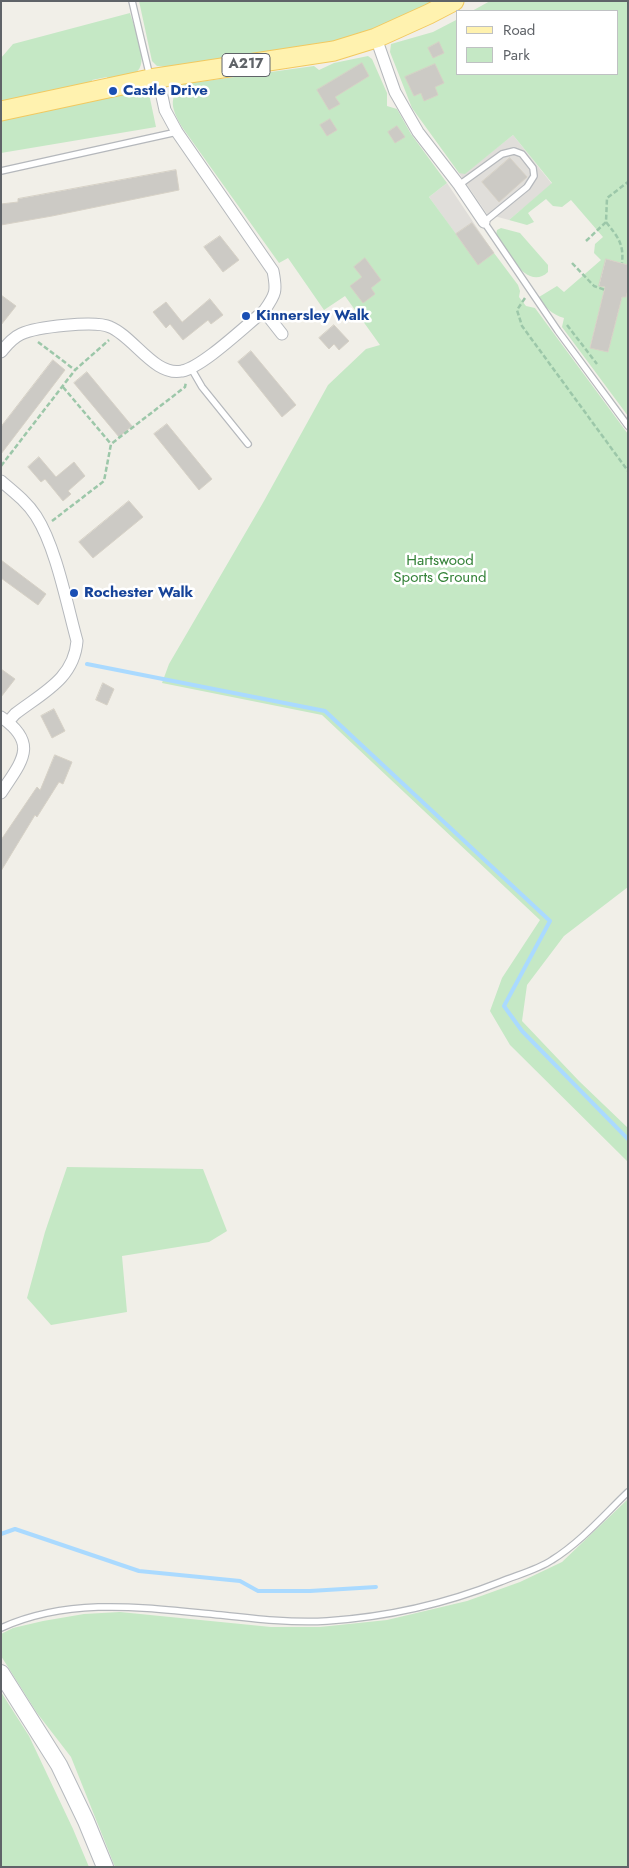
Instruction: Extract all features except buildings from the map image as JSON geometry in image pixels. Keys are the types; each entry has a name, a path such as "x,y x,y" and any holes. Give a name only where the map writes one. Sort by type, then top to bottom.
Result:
{"main road":[{"name":"A217","path":"1,111 154,79 334,51 376,38 454,1"}],"street":[{"path":"376,38 395,92 418,132 459,185 484,222"},
{"path":"1,352 14,338 31,331 97,323 110,326 161,368 174,372 200,364 264,310 272,300 277,288 274,271 177,132 165,110 154,79"},
{"path":"264,310 282,334"},
{"path":"1,481 23,500 36,515 43,528 53,555 77,641 76,654 64,676 5,720 18,730 23,740 24,754 20,764 1,794"},
{"path":"1,1673 59,1765 86,1820 105,1867"}],"lane":[{"path":"132,1 154,79"},
{"path":"1,171 177,132"},
{"path":"459,185 502,154 514,151 522,154 533,168 534,176 527,187 484,222 628,426"},
{"path":"191,368 202,387 248,444"},
{"path":"1,1628 40,1613 73,1608 115,1606 277,1620 326,1621 395,1612 475,1592 551,1561 576,1543 628,1492"}],"path":[{"path":"586,241 606,222 608,198 628,182"},
{"path":"606,222 616,234 623,249 622,263"},
{"path":"572,263 594,286 605,290"},
{"path":"532,292 523,300 517,310 522,326 628,471"},
{"path":"31,331 36,340 75,370"},
{"path":"1,466 75,370 119,332"},
{"path":"43,528 104,481 111,444 185,387 191,368"},
{"path":"63,387 111,444"}],"shaded area":[{"path":"513,135 552,184 509,220 487,214 459,173 465,173"},
{"path":"447,183 494,253 478,265 429,197"}],"green space":[{"path":"139,1 439,1 381,30 328,45 167,67 157,66 152,61"},
{"path":"490,1 628,1 628,265 606,259 599,285 605,287 590,347 608,352 622,297 626,297 628,290 628,416 562,327 564,318 549,310 539,297 557,286 564,292 601,260 594,253 595,244 603,237 571,200 562,207 553,206 546,199 528,213 534,222 527,225 509,220 552,183 513,135 465,174 459,173 412,108 390,52 391,44 433,32 456,20 456,75 619,75 619,10 474,10"},
{"path":"130,13 142,54 140,68 135,73 108,80 107,77 92,80 93,85 1,103 1,58 13,44"},
{"name":"Hartswood Sports Ground","path":"368,56 372,59 387,93 387,106 397,109 411,134 447,183 429,197 478,264 494,253 518,285 519,297 526,306 535,308 628,434 628,887 564,936 527,985 522,1021 579,1081 628,1128 628,1162 510,1045 490,1011 502,978 540,920 322,715 162,683 169,664 264,501 328,385 366,349 380,345 345,296 324,310 288,258 279,263 182,127 174,109 173,99 184,84 314,66 319,70 334,63"},
{"path":"148,89 156,127 1,153 1,121"},
{"path":"501,228 520,233 548,265 548,272 540,277 532,277 518,267 496,235 497,230"},
{"path":"67,1167 203,1169 227,1231 209,1242 122,1256 127,1312 51,1325 27,1298 45,1232"},
{"path":"628,1499 628,1867 115,1867 71,1757 37,1713 1,1656 1,1634 13,1628 84,1614 120,1612 271,1627 320,1627 387,1620 467,1601 520,1582 562,1562"},
{"path":"1,1692 29,1736 89,1867 1,1867"}],"waterway":[{"path":"87,664 325,711 550,921 504,1006 522,1031 628,1139"},
{"path":"1,1534 15,1529 139,1571 240,1581 258,1591 310,1591 376,1587"}],"place":[{"name":"Castle Drive","path":"113,91"},
{"name":"Kinnersley Walk","path":"246,316"},
{"name":"Rochester Walk","path":"74,593"}]}
